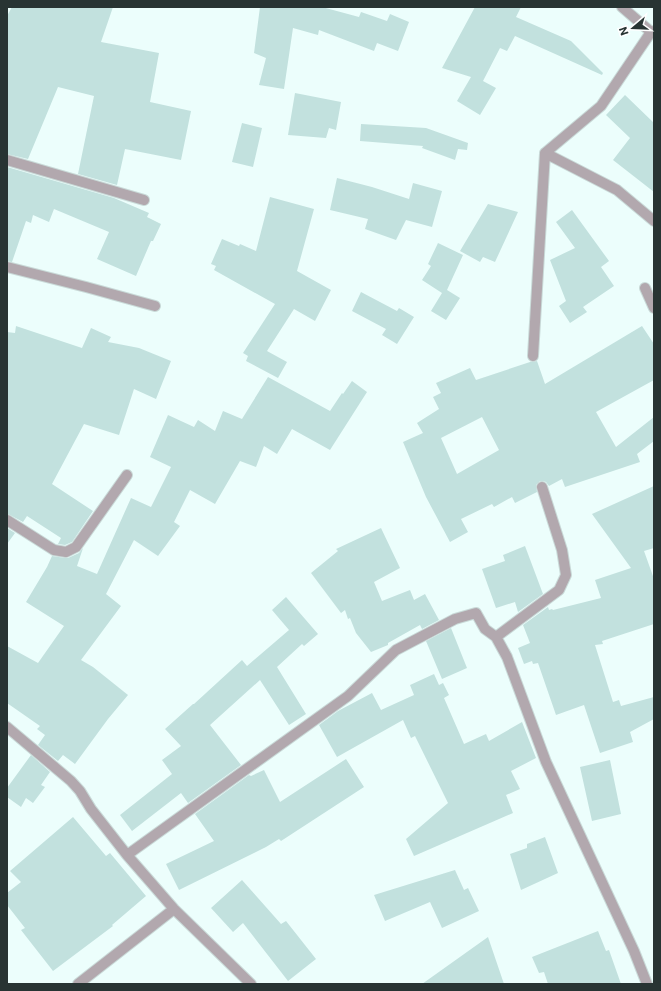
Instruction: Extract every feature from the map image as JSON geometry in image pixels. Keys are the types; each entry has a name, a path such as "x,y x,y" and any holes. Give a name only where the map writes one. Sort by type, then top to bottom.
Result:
{"street":[{"path":"533,356 544,153 601,106 652,31 622,7"},
{"path":"544,153 616,190 654,221"},
{"path":"7,160 144,200"},
{"path":"7,267 155,306"},
{"path":"645,288 654,308"},
{"path":"7,520 54,550 66,552 76,547 127,475"},
{"path":"496,637 559,590 566,575 562,550 542,487"},
{"path":"127,855 348,696 396,650 455,619 476,613 485,629 496,637 507,657 546,762 634,951 647,984"},
{"path":"7,727 71,781 127,855 174,909 251,984"},
{"path":"78,984 174,909"}],"building":[{"path":"12,7 113,7 101,42 159,53 150,102 191,111 181,160 125,149 117,185 78,174 94,96 58,87 28,159 7,154 7,16"},
{"path":"260,7 322,7 359,17 361,12 387,21 390,14 409,22 398,51 377,43 374,51 319,30 318,35 293,28 284,89 259,85 266,58 254,53"},
{"path":"475,7 521,7 516,17 571,41 603,73 602,75 515,36 507,51 500,48 483,81 496,88 480,115 457,101 471,77 442,68"},
{"path":"295,93 341,102 336,130 329,128 326,138 288,135"},
{"path":"625,95 654,123 654,192 613,160 630,138 606,115"},
{"path":"242,123 262,128 253,167 232,162"},
{"path":"361,124 426,128 468,143 467,150 458,149 455,160 422,148 423,146 360,141"},
{"path":"7,167 114,198 149,213 147,217 161,224 153,241 151,241 136,276 97,259 109,232 54,209 49,222 33,215 31,223 26,221 12,262 7,261"},
{"path":"337,178 409,199 413,183 442,191 432,227 406,220 396,240 365,229 368,219 330,210"},
{"path":"270,197 314,209 297,271 331,290 315,321 294,309 267,351 287,362 278,378 246,361 248,356 243,353 275,304 214,270 216,266 211,264 222,239 239,246 240,244 256,251"},
{"path":"488,204 518,212 495,262 483,257 480,262 460,251"},
{"path":"572,210 609,261 601,267 614,286 583,307 587,312 570,323 559,306 566,301 550,260 575,248 556,222"},
{"path":"438,243 463,255 447,290 460,298 446,320 431,311 442,293 422,280 431,266 428,264"},
{"path":"361,292 397,311 399,308 414,317 397,344 382,335 386,329 352,311"},
{"path":"16,326 82,348 91,328 111,337 108,342 139,348 171,361 156,399 134,389 119,435 84,424 52,484 93,511 72,542 65,545 58,544 61,538 27,516 23,522 7,514 7,332 15,333"},
{"path":"642,326 654,344 654,380 596,412 616,447 654,417 654,441 637,454 640,462 565,487 562,479 549,486 546,482 540,481 536,485 537,492 515,503 512,497 494,507 492,504 461,519 468,532 450,542 426,497 403,442 423,433 417,423 439,409 433,397 441,393 436,383 470,368 476,380 537,361 545,384","holes":["482,417 499,450 457,474 441,438"]},
{"path":"268,377 330,411 352,381 367,392 330,450 292,429 277,454 264,446 256,467 240,461 215,504 190,490 174,522 180,526 158,556 134,540 106,594 121,606 81,660 93,667 128,695 108,719 75,764 63,755 58,761 38,745 45,735 37,729 40,726 7,703 7,646 38,663 64,626 26,602 52,556 68,558 79,553 83,548 77,566 97,574 131,498 151,507 171,467 150,457 168,415 194,427 198,420 215,431 223,411 242,419"},
{"path":"654,486 654,548 644,551 654,579 654,624 602,641 603,644 595,645 613,702 619,700 621,706 654,697 654,719 630,732 633,742 600,753 584,705 556,715 538,663 533,664 532,661 524,664 518,648 530,643 523,625 548,607 549,610 553,610 601,598 595,580 631,568 592,514"},
{"path":"7,528 15,533 7,544"},
{"path":"381,528 400,568 374,582 382,601 410,590 414,600 425,594 439,620 422,629 420,625 388,643 388,645 371,652 356,633 345,610 341,613 311,573 338,551 336,549"},
{"path":"525,546 543,594 518,612 515,602 496,608 482,569 505,561 503,555"},
{"path":"286,597 318,634 304,646 302,644 277,667 306,714 289,725 260,680 210,725 241,765 188,803 181,793 132,831 120,815 172,774 162,760 181,746 165,729 242,660 247,666 289,630 272,610"},
{"path":"451,628 467,668 442,679 426,641"},
{"path":"434,674 439,685 443,683 449,695 444,698 464,744 486,734 489,741 522,722 536,758 511,771 520,789 506,795 513,813 414,856 406,839 448,803 415,736 411,738 403,720 337,757 319,725 338,711 372,693 381,710 414,695 410,685"},
{"path":"31,755 50,772 41,785 45,787 33,803 26,798 21,807 7,797 7,788"},
{"path":"346,759 364,787 281,841 279,839 266,847 179,890 166,864 214,841 195,814 249,775 251,776 264,770 280,802"},
{"path":"610,760 621,814 592,821 580,767"},
{"path":"73,817 106,856 110,853 146,896 112,925 113,926 53,971 21,930 25,928 7,905 7,893 21,882 10,871"},
{"path":"545,837 558,873 521,890 510,854 527,848 527,844"},
{"path":"455,870 464,890 468,888 479,911 442,928 430,902 385,921 374,895"},
{"path":"242,880 281,924 286,921 316,959 288,981 243,923 233,932 211,908"},
{"path":"598,931 606,951 609,950 621,984 548,984 544,972 539,973 532,957"},
{"path":"488,937 504,984 422,984"}]}
